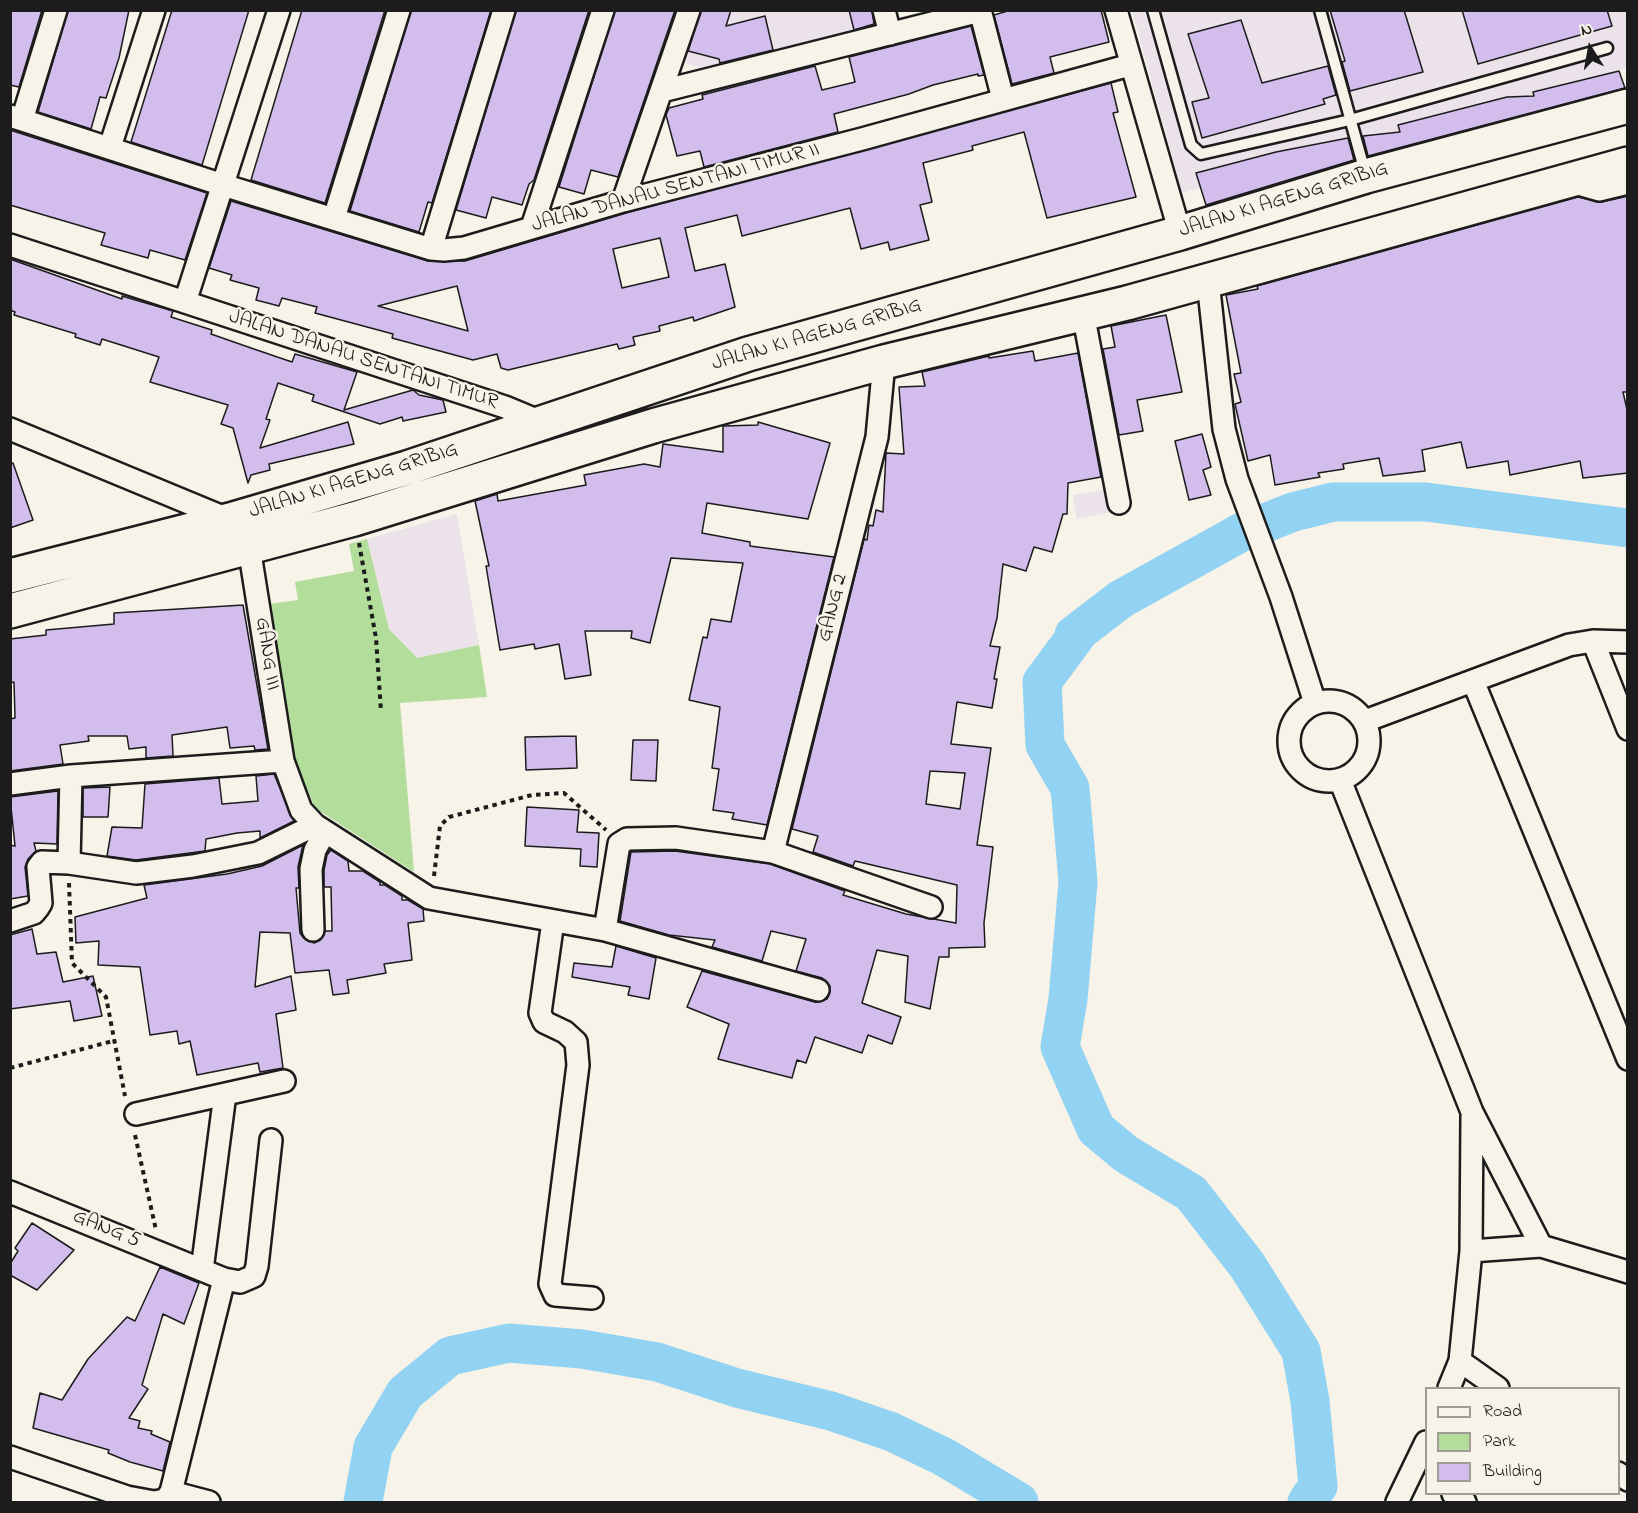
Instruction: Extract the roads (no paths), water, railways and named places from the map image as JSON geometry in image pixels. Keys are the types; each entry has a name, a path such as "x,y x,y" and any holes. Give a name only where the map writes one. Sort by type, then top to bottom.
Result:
{"main road":[{"name":"JALAN KI AGENG GRIBIG","path":"10,576 230,520 407,468 748,354 1180,233 1366,176 1628,106"},
{"name":"JALAN KI AGENG GRIBIG","path":"10,611 354,519 653,426 884,362 1208,281 1628,164"},
{"path":"954,297 965,342"}],"street":[{"path":"16,118 56,10"},
{"path":"110,147 154,10"},
{"path":"185,302 279,10"},
{"path":"334,218 399,10"},
{"path":"431,249 504,10"},
{"path":"532,227 603,10"},
{"path":"623,201 689,10"},
{"path":"884,10 890,34"},
{"path":"1116,10 1180,233"},
{"path":"662,91 980,11 1003,99"},
{"name":"JALAN DANAU SENTANI TIMUR II","path":"16,118 431,249 464,248 623,201 862,140 1130,65"},
{"path":"1567,181 1599,190 1628,183"},
{"name":"JALAN DANAU SENTANI TIMUR","path":"10,245 505,407 541,422"},
{"path":"1208,281 1224,429 1237,479 1281,597 1315,703"},
{"path":"1083,313 1119,502"},
{"name":"GANG 2","path":"773,852 877,437 884,362"},
{"path":"10,429 230,520"},
{"name":"GANG III","path":"249,547 283,761 301,810 320,828"},
{"path":"1365,721 1569,645 1593,641 1628,642"},
{"path":"1593,641 1628,729"},
{"path":"1473,681 1628,1059"},
{"path":"1338,701 1358,712 1365,721 1369,733 1367,757 1351,775 1340,780 1326,781 1313,778 1293,760 1289,746 1292,727 1303,710 1315,703 1338,701"},
{"path":"10,784 71,776 283,761"},
{"path":"69,863 71,776"},
{"path":"1340,780 1472,1112 1540,1246"},
{"path":"10,921 29,916 41,903 38,867 40,863 69,863 135,873 193,866 258,853 320,828"},
{"path":"320,828 429,898 605,930 818,990"},
{"path":"313,930 311,869 320,828"},
{"path":"605,930 620,842 627,839 676,838 773,852 931,907"},
{"path":"553,921 540,1013 544,1022 565,1032 576,1042 578,1065 550,1284 555,1295 592,1298"},
{"path":"132,1117 284,1081"},
{"path":"202,1270 225,1094"},
{"path":"1450,1387 1460,1361 1472,1251 1472,1112"},
{"path":"10,1456 127,1497 154,1502 165,1500 171,1492 224,1279 232,1282 246,1280 254,1276 257,1266 271,1140"},
{"name":"GANG 5","path":"10,1192 224,1279"},
{"path":"1472,1251 1540,1246 1628,1272"},
{"path":"1460,1361 1495,1387"},
{"path":"1397,1503 1421,1471 1425,1448"},
{"path":"171,1492 209,1503"}],"lane":[{"path":"1153,10 1191,145 1201,154 1350,120 1607,48"},
{"path":"1320,10 1366,176"}],"waterway":[{"path":"1307,1502 1318,1486 1310,1401 1301,1351 1247,1265 1191,1193 1126,1154 1096,1129 1060,1047 1068,999 1078,882 1070,788 1045,745 1042,682 1079,632 1074,635 1121,599 1240,533 1293,512 1333,502 1426,502 1628,528"},
{"path":"363,1502 373,1447 405,1393 450,1356 509,1343 582,1349 657,1362 737,1388 831,1411 892,1432 944,1457 1019,1502"}]}
